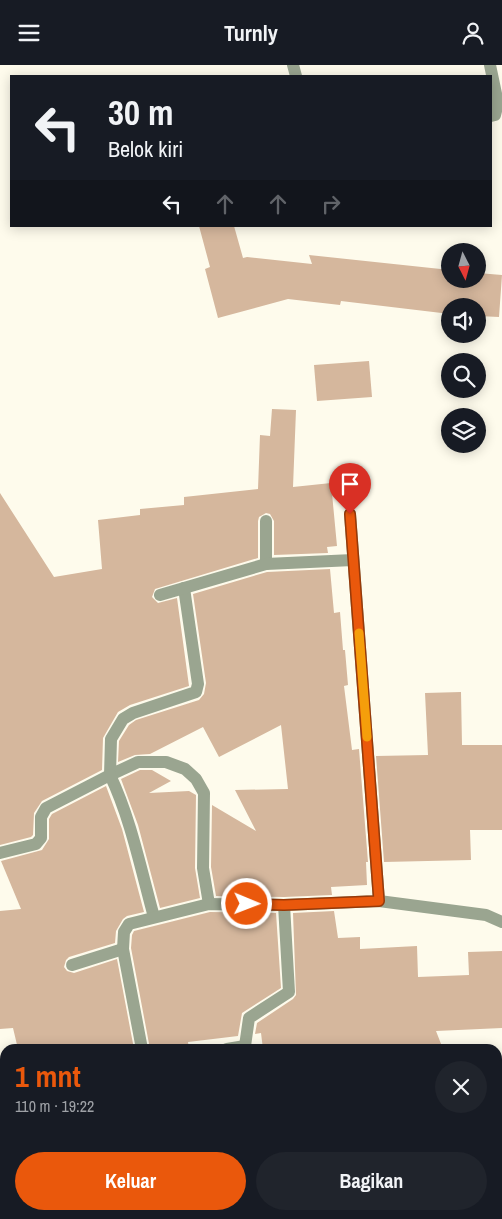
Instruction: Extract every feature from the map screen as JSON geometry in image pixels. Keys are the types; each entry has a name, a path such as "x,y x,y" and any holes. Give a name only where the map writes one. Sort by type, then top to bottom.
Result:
{"street":[{"path":"490,65 498,103 495,115 492,116"},
{"path":"350,514 379,901"},
{"path":"266,521 266,564"},
{"path":"160,595 266,564 353,560"},
{"path":"154,917 127,819 118,791 110,775 111,739 123,719 133,713 196,692 198,684 184,588"},
{"path":"0,853 36,844 42,838 41,817 46,808 110,775 138,763 166,762 185,769 196,779 204,793 203,868 209,904"},
{"path":"141,1044 123,949 124,932 129,924 209,904 284,905 379,901 486,915 502,922"},
{"path":"245,1044 249,1018 289,992 284,905"},
{"path":"72,965 123,949"}],"building":[{"path":"199,227 234,227 243,258 312,264 309,255 441,269 441,288 486,288 486,274 502,275 499,317 486,316 486,298 441,298 441,313 341,301 340,305 288,299 218,318 205,269 210,267"},
{"path":"369,361 372,397 317,401 314,365"},
{"path":"272,409 296,410 293,487 331,483 337,546 327,547 328,553 274,555 274,521 270,514 266,513 259,517 258,521 258,558 155,589 152,597 158,603 177,598 189,686 130,705 118,712 103,738 102,770 42,801 34,813 33,835 31,837 0,845 0,493 54,577 102,569 98,520 140,515 140,509 184,505 184,497 258,489 260,435 270,436"},
{"path":"330,569 334,613 340,612 343,650 345,650 348,685 344,686 352,750 359,749 368,862 366,862 367,885 331,887 332,895 284,897 216,896 211,867 212,805 256,831 235,790 288,789 281,725 219,757 203,727 150,754 135,755 118,762 119,741 129,725 136,720 199,700 204,694 206,683 193,594 267,572"},
{"path":"461,692 462,745 502,745 502,830 470,830 471,860 384,862 376,756 428,755 425,693"},
{"path":"140,770 152,770 171,781 149,793 189,791 196,795 195,868 200,898 160,908 138,825 121,779"},
{"path":"106,786 122,829 144,912 127,916 123,919 116,931 115,943 69,957 64,967 67,971 74,973 117,959 133,1044 17,1044 13,1028 0,1029 0,911 21,909 1,861 42,850 49,839 49,819 52,814"},
{"path":"334,911 338,938 360,937 360,949 417,946 418,977 469,975 468,952 502,951 502,1028 436,1031 441,1044 262,1044 261,1033 255,1034 257,1023 296,995 293,913"},
{"path":"210,912 276,913 281,988 242,1013 238,1036 188,1042 188,1044 149,1044 131,948 134,931"}],"slow traffic":[{"path":"359,633 367,737"}],"route":[{"path":"247,904 284,905 379,901 350,514"}]}
